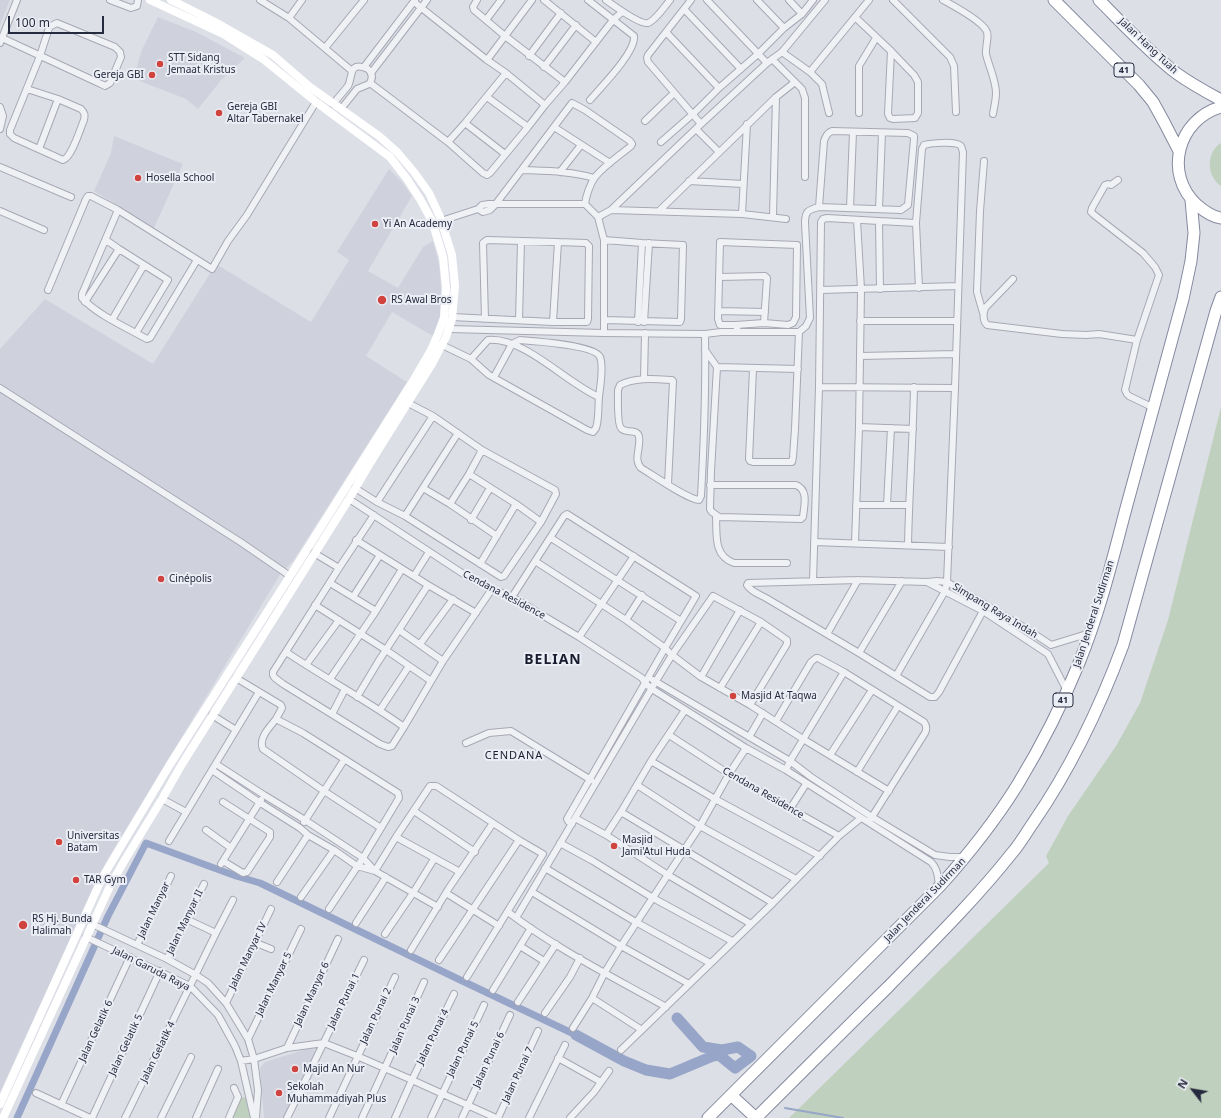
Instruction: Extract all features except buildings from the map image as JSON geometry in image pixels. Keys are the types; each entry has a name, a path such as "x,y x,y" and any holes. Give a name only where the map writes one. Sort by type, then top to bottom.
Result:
{"highway":[{"name":"41","path":"1054,0 1139,85 1153,102 1179,151"},
{"name":"Jalan Hang Tuah","path":"1099,0 1149,50 1176,73 1205,92 1221,100"},
{"name":"41","path":"1221,107 1212,110 1197,120 1186,134 1179,151 1178,168 1182,185 1191,200 1203,210 1217,218 1221,218"},
{"name":"Jalan Jenderal Sudirman","path":"708,1118 939,887 988,828 1017,785 1041,743 1067,691 1090,633 1106,584 1183,299 1191,261 1194,233 1191,200"},
{"path":"731,1094 756,1118 922,952 970,901 1013,852 1048,802 1094,714 1111,678 1123,645 1221,296"}],"main road":[{"path":"4,1118 86,937 95,925 111,884 212,715 349,499 366,463 431,350 444,318 446,288 442,257 432,221 407,179 390,157 316,102 263,59 225,35 150,0"},
{"path":"0,1104 102,878 169,766 290,576 408,403 442,345 449,329 452,317 455,286 452,256 441,221 429,193 398,152 379,136 310,87 269,53 215,22 171,0"},
{"path":"373,144 379,136"},
{"path":"135,823 144,828"}],"street":[{"path":"17,0 1,40 40,56 105,86 110,83 120,61 121,55 115,47 57,23 49,28 40,56 10,130 10,134 14,138 65,160 85,116 81,109 58,99 27,89"},
{"path":"110,0 130,8 136,7 138,0"},
{"path":"260,0 289,18 352,71"},
{"path":"289,18 302,0"},
{"path":"325,48 364,0"},
{"path":"371,74 427,0"},
{"path":"477,0 473,7 474,10 530,56 565,82"},
{"path":"486,20 501,0"},
{"path":"487,60 532,0"},
{"path":"544,0 596,42"},
{"path":"588,0 634,36 635,40 628,55 590,100"},
{"path":"606,0 622,12 643,23 648,23 654,19 670,0"},
{"path":"691,0 647,58 648,62 701,124"},
{"path":"707,0 758,54 770,61 802,89 805,98 805,177"},
{"path":"756,0 784,28"},
{"path":"789,0 802,14"},
{"path":"661,142 758,54 784,28 802,14 813,0"},
{"path":"598,217 611,210 701,124 770,61 782,52 825,0"},
{"path":"810,72 869,0"},
{"path":"893,0 950,57 954,66 956,112"},
{"path":"943,0 979,22 986,30 988,35 986,55 992,72 996,92 993,114"},
{"path":"364,67 415,1 421,8 545,104"},
{"path":"684,9 741,69"},
{"path":"370,83 448,142 487,175 565,82 613,20 622,12"},
{"path":"530,56 561,13"},
{"path":"855,16 876,38 891,51 914,75 918,82 918,113 915,118 893,120 888,114 891,51"},
{"path":"544,67 576,25"},
{"path":"666,32 719,88"},
{"path":"859,113 859,66 876,38"},
{"path":"782,52 810,72 822,84 828,113"},
{"path":"333,104 349,85 352,71 357,68 364,67 368,69 372,78 370,83 356,89 341,109"},
{"path":"448,142 506,73"},
{"path":"659,211 747,124 776,97 795,82"},
{"path":"645,121 674,93"},
{"path":"487,97 528,127"},
{"path":"773,216 776,97"},
{"path":"39,149 58,99"},
{"path":"48,290 88,196 91,196 118,210 212,269 316,102"},
{"path":"495,205 571,104 585,110 631,142 631,146 594,178 585,204"},
{"path":"0,107 3,116 0,129"},
{"path":"465,123 505,154"},
{"path":"742,214 747,124"},
{"path":"554,127 610,163"},
{"path":"696,129 719,152"},
{"path":"449,329 604,334 799,332 806,326 810,318 806,213 809,210 819,207 901,210 908,205 914,136 910,133 832,131 827,134 819,207"},
{"path":"850,208 853,132"},
{"path":"879,208 882,133"},
{"path":"919,288 916,223 922,149 924,145 955,143 962,147 963,152 947,582 858,580 748,583 747,585 752,591 859,653 926,696 930,697 939,692 983,612"},
{"path":"560,172 581,144"},
{"path":"984,161 980,211 977,292 985,323 989,326 1062,334 1099,334 1137,340"},
{"path":"0,167 71,197"},
{"path":"522,170 560,172 584,175 594,178"},
{"path":"1118,180 1110,185 1105,185 1091,212 1143,253 1155,267 1159,275 1137,340 1125,390 1129,396 1154,408"},
{"path":"689,182 743,184"},
{"path":"441,221 478,209 482,205 489,204 585,204 598,217 604,240 604,334"},
{"path":"118,210 82,294 82,298 86,302 112,320 147,339 150,338 197,260"},
{"path":"611,210 742,214 773,216 786,219"},
{"path":"0,211 44,230"},
{"path":"813,581 819,387 821,222 823,219 827,218 916,223"},
{"path":"855,543 859,427 861,289 857,220"},
{"path":"878,221 880,289"},
{"path":"106,240 168,280 136,333"},
{"path":"452,317 485,319 553,322 587,322 589,247 586,244 558,242 487,240 483,243 485,319"},
{"path":"604,240 683,245 681,319 679,322 604,320"},
{"path":"519,320 521,241"},
{"path":"553,322 558,242"},
{"path":"720,242 798,245 795,320 793,323 788,325 764,323 720,325 718,311 720,242"},
{"path":"641,322 642,243"},
{"path":"641,322 649,243"},
{"path":"86,302 119,249"},
{"path":"112,320 144,264"},
{"path":"719,277 765,276 767,278 764,323"},
{"path":"983,313 987,306 1013,279"},
{"path":"821,290 958,286"},
{"path":"718,311 765,312"},
{"path":"860,321 957,321"},
{"path":"736,325 738,332"},
{"path":"753,369 749,459 753,462 792,462 799,332"},
{"path":"644,379 645,333"},
{"path":"668,484 673,381 644,379 627,381 620,385 618,390 620,426 624,430 634,432 639,435 640,439 637,461 641,468 691,498 696,500 700,498 703,463 705,334"},
{"path":"471,358 488,340 498,340 512,344 522,348 590,393 599,397"},
{"path":"442,345 471,358 482,370 494,377 587,430 591,432 596,430 601,376 599,355 592,350 574,346 520,340 512,344 494,377"},
{"path":"705,350 717,367 710,509 716,516 717,543 720,553 727,561 734,563 787,563"},
{"path":"860,356 956,354"},
{"path":"717,367 798,369"},
{"path":"819,387 955,388"},
{"path":"908,545 914,387"},
{"path":"0,388 242,543 290,576"},
{"path":"355,488 377,502 405,516 500,576 504,576 541,522 556,494 556,490 482,450 432,416 408,403"},
{"path":"377,502 432,416"},
{"path":"859,427 913,429"},
{"path":"888,505 891,428"},
{"path":"405,516 458,433"},
{"path":"450,504 482,450"},
{"path":"469,474 541,522"},
{"path":"710,485 796,485 800,487 805,496 803,517 801,519 716,516"},
{"path":"423,488 450,504 497,536"},
{"path":"472,520 490,488"},
{"name":"Cendana Residence","path":"349,499 468,577 512,597 579,637 645,680 652,689 746,748 786,770 931,862"},
{"path":"480,564 516,504"},
{"path":"856,505 909,505"},
{"path":"512,597 566,514 696,596 645,680 567,819 568,822 573,821 606,835 668,875 751,924"},
{"path":"374,515 356,540 273,672 275,678 283,684 380,744 388,747 392,746 443,661 492,589"},
{"path":"551,538 617,581 642,595 681,622"},
{"path":"356,540 402,570 476,613"},
{"path":"814,542 949,547"},
{"path":"414,576 429,552"},
{"path":"314,553 338,568"},
{"path":"353,597 380,555"},
{"path":"579,637 634,556"},
{"path":"535,561 626,620 701,676 889,791"},
{"path":"330,679 402,570"},
{"path":"827,634 858,580"},
{"path":"859,653 902,581"},
{"path":"896,676 945,591 927,582"},
{"name":"Simpang Raya Indah","path":"1067,691 1048,654 983,612 945,591 947,582 1051,645 1090,633"},
{"path":"330,583 376,611"},
{"path":"358,698 386,650 428,585"},
{"path":"626,620 642,595"},
{"path":"516,918 656,681 713,596 761,622 788,641 750,705"},
{"path":"420,644 453,599"},
{"path":"316,605 431,681"},
{"path":"701,676 740,610"},
{"path":"306,665 339,620"},
{"path":"720,688 761,622"},
{"path":"399,630 443,661"},
{"path":"286,652 358,698 380,710 404,727"},
{"path":"776,721 811,662 816,658 821,658 924,722 927,728 925,733 868,823"},
{"path":"380,710 408,666"},
{"path":"786,770 844,672"},
{"path":"236,678 280,705 282,708 263,737 261,743 263,749 381,828"},
{"path":"645,680 656,681 790,761 811,777 872,817 935,855 950,857 966,856"},
{"path":"332,714 345,689"},
{"path":"830,755 872,690"},
{"path":"169,841 259,692"},
{"path":"857,772 898,706"},
{"path":"606,835 651,761 685,710"},
{"path":"749,737 763,713"},
{"path":"212,715 236,730"},
{"path":"276,719 394,790 399,795 396,804 363,858 329,909"},
{"path":"466,743 489,733 511,731 596,783"},
{"name":"Cendana Residence","path":"669,735 729,774 839,836"},
{"path":"573,1028 592,998 605,972 621,946 700,826 729,774 746,748"},
{"path":"300,828 344,760"},
{"path":"651,761 715,799 820,856"},
{"path":"216,764 363,858 375,871"},
{"path":"212,770 300,828 308,835 334,850 357,866 375,871 438,907"},
{"path":"790,809 806,784"},
{"path":"636,785 700,826 796,879"},
{"path":"375,871 430,786 436,786 543,854 467,977"},
{"path":"222,802 249,819 270,832 270,837 245,873 222,863 249,819 259,802 264,795"},
{"path":"162,799 186,812"},
{"path":"414,811 475,852"},
{"path":"621,812 773,903"},
{"path":"621,1050 773,903 839,836 861,818"},
{"path":"411,950 446,893 475,852 493,823"},
{"path":"206,830 231,848"},
{"path":"277,882 308,835"},
{"path":"396,837 460,872"},
{"path":"439,960 519,840"},
{"path":"560,843 593,861 653,898 732,941"},
{"path":"301,897 334,850"},
{"path":"935,855 931,862 938,874 939,887"},
{"path":"385,934 434,859"},
{"path":"545,868 636,922 710,963"},
{"name":"Jalan Manyar","path":"137,945 171,876"},
{"path":"356,922 386,877"},
{"name":"Jalan Manyar II","path":"167,959 204,884"},
{"path":"532,892 621,946 689,984"},
{"path":"446,893 498,926"},
{"name":"Jalan Gelatik 4","path":"125,1118 233,900"},
{"name":"Jalan Manyar IV","path":"226,1003 271,909"},
{"path":"508,912 556,944 666,1006"},
{"path":"186,919 216,933"},
{"path":"95,925 167,959 196,975 208,983 226,1003 248,1040 254,1059 258,1090 255,1118"},
{"path":"493,990 531,928"},
{"name":"Jalan Manyar 5","path":"248,1040 301,929"},
{"name":"Jalan Garuda Raya","path":"86,937 190,986 218,1016 235,1046 242,1061 255,1118"},
{"name":"Jalan Manyar 6","path":"287,1048 338,939"},
{"path":"254,942 271,950"},
{"path":"518,1002 556,944"},
{"path":"520,946 544,961"},
{"name":"Jalan Gelatik 6","path":"61,1105 130,957"},
{"path":"545,1013 570,977 580,958"},
{"name":"Jalan Punai 1","path":"288,1118 364,960"},
{"name":"Jalan Gelatik 5","path":"91,1118 160,971"},
{"name":"Jalan Punai 2","path":"329,1118 395,976"},
{"name":"Jalan Punai 3","path":"362,1118 424,982"},
{"name":"Jalan Punai 4","path":"395,1118 454,994"},
{"path":"592,998 642,1030"},
{"name":"Jalan Punai 5","path":"431,1118 484,1006"},
{"name":"Jalan Punai 6","path":"462,1118 510,1015"},
{"name":"Jalan Punai 7","path":"497,1118 538,1031"},
{"path":"242,1061 254,1059 287,1048 324,1043 385,1068 497,1118"},
{"path":"529,1118 565,1045"},
{"path":"161,1118 191,1057"},
{"path":"558,1058 601,1082"},
{"path":"196,1118 218,1069"},
{"path":"570,1118 586,1102 609,1071"},
{"path":"229,1118 237,1100 236,1091"},
{"path":"36,1094 91,1118"}],"shaded area":[{"path":"0,0 10,0 0,25"},
{"path":"158,17 196,32 245,58 222,79 198,109 186,99 142,82 134,77 141,52"},
{"name":"Hosella School","path":"114,136 183,164 154,228 94,191 111,153"},
{"path":"389,169 401,181 412,196 368,271 398,288 423,247 433,241 439,264 441,287 440,316 433,336 392,312 366,356 407,382 293,561 281,573 106,862 0,1092 0,349 45,299 153,364 216,264 311,322 349,260 337,252"},
{"name":"Sekolah Muhammadiyah Plus","path":"310,1048 315,1050 315,1053 284,1118 264,1118 260,1068 265,1062"}],"green space":[{"path":"1221,143 1221,186 1216,182 1210,170 1210,158 1216,147"},
{"path":"1221,407 1221,1118 789,1118 1049,863 1046,856 1068,816 1116,746 1140,703 1168,620"},
{"path":"241,1097 249,1098 254,1118 231,1118"}],"waterway":[{"path":"17,1118 108,916 146,843 236,876 260,883 576,1035"},
{"path":"576,1035 624,1061 646,1070 670,1074 713,1056 719,1055 735,1068 751,1056 738,1047 722,1050 703,1047 677,1018"},
{"path":"785,1108 843,1118"}],"place":[{"name":"STT Sidang Jemaat Kristus","path":"160,64"},
{"name":"Gereja GBI","path":"152,75"},
{"name":"Gereja GBI Altar Tabernakel","path":"219,113"},
{"name":"Hosella School","path":"138,178"},
{"name":"Yi An Academy","path":"375,224"},
{"name":"RS Awal Bros","path":"382,300"},
{"name":"Cinépolis","path":"161,579"},
{"name":"Masjid At Taqwa","path":"733,696"},
{"name":"Universitas Batam","path":"59,842"},
{"name":"Masjid Jami'Atul Huda","path":"614,846"},
{"name":"TAR Gym","path":"76,880"},
{"name":"RS Hj. Bunda Halimah","path":"23,925"},
{"name":"Majid An Nur","path":"295,1069"},
{"name":"Sekolah Muhammadiyah Plus","path":"279,1093"}],"district":[{"name":"BELIAN","path":"553,660"},
{"name":"CENDANA","path":"514,756"}]}
